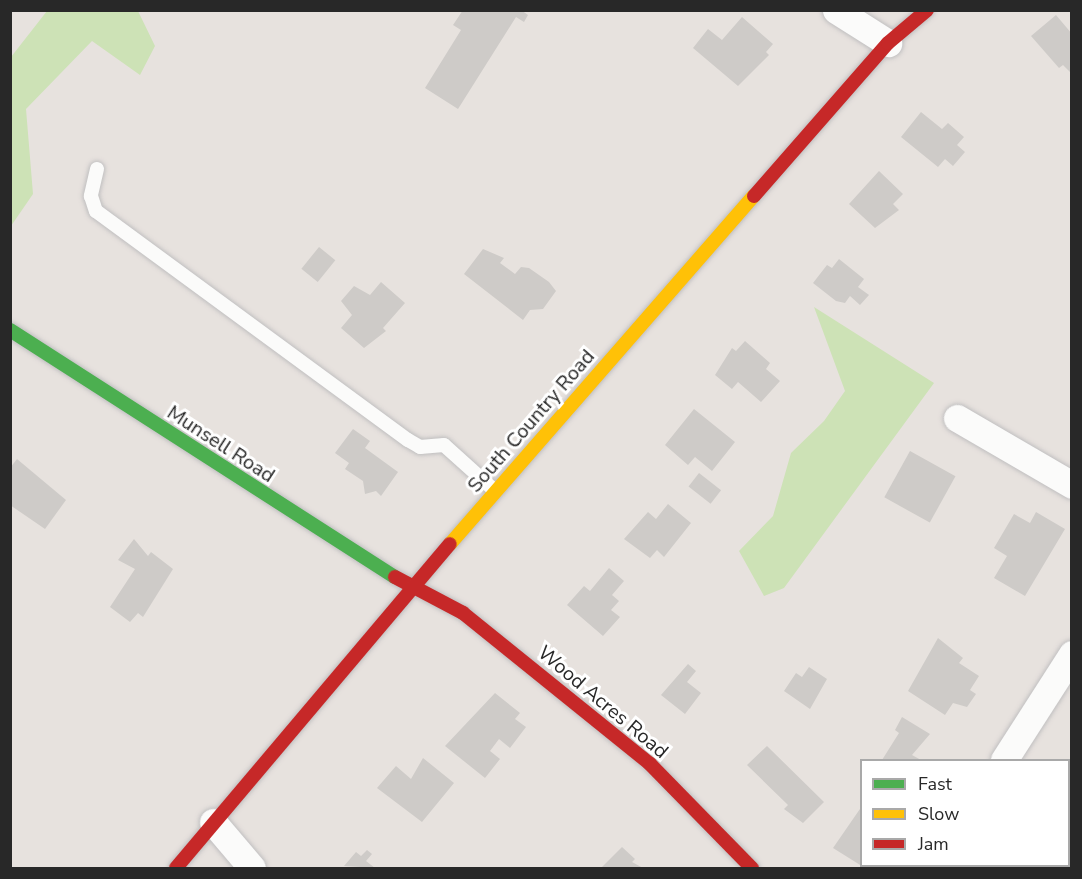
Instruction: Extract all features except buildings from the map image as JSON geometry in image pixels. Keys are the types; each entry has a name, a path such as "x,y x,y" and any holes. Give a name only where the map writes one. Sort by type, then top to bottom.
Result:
{"main road":[{"name":"South Country Road","path":"176,868 495,491 888,43 927,10"},
{"name":"Munsell Road","path":"10,330 369,564 413,586"},
{"name":"Wood Acres Road","path":"413,586 463,614 650,764 752,868"}],"street":[{"path":"836,10 888,43"},
{"path":"957,418 1071,485"},
{"path":"1005,759 1071,654"},
{"path":"213,822 252,868"}],"lane":[{"path":"97,169 91,196 96,211 408,440 420,447 444,445 495,491"}],"green space":[{"path":"47,11 138,11 155,46 140,75 92,41 26,109 33,194 11,226 11,57"},
{"path":"814,307 934,383 784,588 764,596 739,551 773,516 791,453 824,421 845,391"}],"traffic: fast":[{"path":"10,330 395,577"}],"traffic: slow":[{"path":"450,544 754,196"}],"traffic: jam":[{"path":"754,196 888,43 927,10"},
{"path":"176,868 450,544"},
{"path":"395,577 463,613 650,764 752,868"}]}
